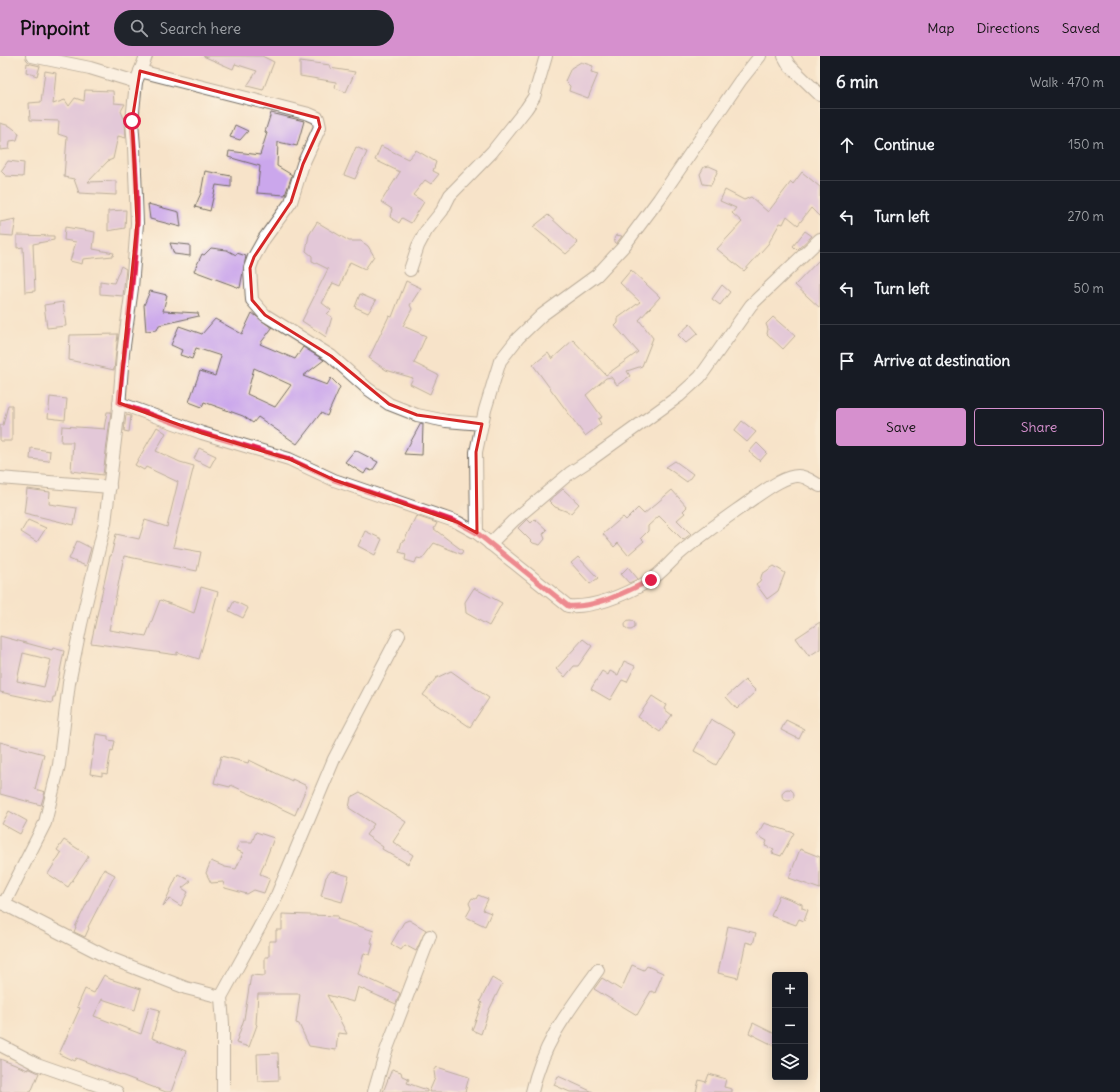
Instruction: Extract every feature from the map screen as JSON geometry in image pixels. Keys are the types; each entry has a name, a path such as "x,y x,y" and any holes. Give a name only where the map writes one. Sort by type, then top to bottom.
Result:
{"street":[{"path":"32,56 138,76 310,114 318,118 320,127 303,164 291,202 264,239 250,268 252,300 265,315 331,356 368,389 390,404 417,415 446,421 482,424"},
{"path":"146,56 138,76 132,121 137,223 132,288 123,353 119,403 105,523 70,683 59,765 45,824 2,903 107,957 186,988 222,998"},
{"path":"410,270 418,246 426,231 442,211 450,195 492,152 534,97 546,56"},
{"path":"477,533 476,452 494,380 504,355 518,338 542,315 596,276 624,246 660,199 740,81 760,56"},
{"path":"784,56 789,65 820,95"},
{"path":"490,544 513,521 570,473 678,396 700,377 751,306 820,239"},
{"path":"119,403 202,433 289,459 334,480 457,522 477,533 568,606 580,607 624,593 651,580 679,554 724,519 766,490 791,477 799,476 807,478 820,486"},
{"path":"0,478 110,487"},
{"path":"223,1092 224,1024 222,998 277,895 334,759 400,635"},
{"path":"374,1092 386,1051 430,936"},
{"path":"532,1092 542,1059 556,1028 598,970"},
{"path":"0,1045 37,1064 117,1092"}],"highlighted area":[{"path":"140,71 318,118 320,127 303,164 291,202 254,257 250,268 252,300 265,315 331,356 389,404 417,415 482,424 476,452 477,533 457,522 334,480 289,459 202,433 119,403 137,223 132,121"}],"building":[{"path":"203,56 262,56 274,62 263,90 247,86 257,71 235,64 233,69"},
{"path":"300,61 330,65 330,68 355,72 346,92 335,88 336,82 300,76"},
{"path":"581,62 593,66 591,72 598,74 588,98 569,91 570,86 565,81 571,68"},
{"path":"27,63 40,66 37,76 26,72"},
{"path":"45,71 56,73 53,104 65,100 69,106 75,98 84,101 85,90 113,91 114,103 125,104 121,111 125,121 126,138 118,136 113,159 108,161 88,182 116,181 116,195 79,193 74,179 64,177 67,137 58,134 59,121 30,120 29,103 41,102"},
{"path":"271,113 304,121 297,146 278,142 277,166 292,175 285,195 257,193 260,166 228,157 229,151 260,155"},
{"path":"0,123 10,126 19,133 17,140 10,141 9,149 0,150"},
{"path":"235,125 248,131 240,140 230,137"},
{"path":"381,146 408,159 416,150 436,162 433,171 439,174 431,184 425,180 413,195 424,202 411,223 402,218 399,223 390,217 392,209 381,202 400,172 375,160"},
{"path":"356,147 367,152 355,179 344,175"},
{"path":"8,161 24,163 23,177 6,176 1,171"},
{"path":"709,166 718,170 711,185 703,184 700,174 704,167"},
{"path":"205,171 231,176 231,187 216,185 210,211 195,207 201,193"},
{"path":"802,172 820,187 820,217 811,208 798,225 787,216 783,224 780,223 768,244 744,271 717,249 742,222 732,213 736,208 720,201 725,190 744,200 751,197 768,212 791,182 793,184"},
{"path":"148,204 179,212 181,227 150,219"},
{"path":"126,210 125,228 108,231 108,211"},
{"path":"548,215 578,243 566,254 533,227"},
{"path":"16,219 13,236 0,235 0,222"},
{"path":"317,222 349,241 361,241 368,246 374,256 365,269 350,262 340,286 333,283 322,303 331,310 327,314 332,317 326,337 302,321 328,269 312,261 312,256 306,251 309,235"},
{"path":"65,227 95,232 93,249 114,253 113,256 83,259 82,264 70,261 76,242 64,240"},
{"path":"805,231 812,236 797,250 793,246"},
{"path":"17,235 54,236 54,240 33,244 35,291 25,292 23,247 17,248"},
{"path":"616,235 622,236 616,244 614,239"},
{"path":"170,243 190,245 190,256 174,254"},
{"path":"211,248 227,250 236,255 237,253 246,256 240,288 194,271 202,254 204,255"},
{"path":"820,259 820,308 795,285"},
{"path":"121,266 126,269 123,296 100,294 100,281 114,283"},
{"path":"631,270 660,297 639,320 653,338 642,366 627,371 630,376 617,385 611,377 606,378 586,395 602,417 598,419 601,424 585,436 533,365 548,353 552,359 573,340 606,375 638,352 615,326 618,323 618,318 640,302 620,283"},
{"path":"406,281 421,288 410,305 412,309 403,326 426,336 414,363 438,375 430,394 410,384 413,378 386,370 369,358 389,316 392,317"},
{"path":"722,285 730,292 720,305 712,299"},
{"path":"150,291 167,295 163,311 198,313 199,316 159,325 157,330 146,331 144,305"},
{"path":"360,294 376,301 368,313 355,307"},
{"path":"63,302 66,326 47,328 44,305"},
{"path":"252,313 272,328 260,344 295,359 303,347 324,360 303,376 327,385 331,378 340,387 327,416 321,413 297,444 258,417 253,423 243,416 204,402 202,407 189,402 200,371 215,376 221,356 196,348 192,359 180,355 182,350 171,345 179,326 202,334 215,319 242,334","holes":["254,368 291,385 275,407 247,394"]},
{"path":"773,317 795,336 783,349 767,334 768,329 766,324"},
{"path":"690,324 698,333 686,343 678,335"},
{"path":"118,334 114,370 69,360 70,335"},
{"path":"50,397 67,399 65,420 48,418"},
{"path":"8,405 12,405 12,441 0,441 0,425 3,425"},
{"path":"107,412 111,412 103,475 71,471 73,442 61,442 62,426 104,429"},
{"path":"126,415 131,416 129,432 124,431"},
{"path":"742,421 756,432 747,442 734,431"},
{"path":"421,423 423,424 422,455 404,454"},
{"path":"157,427 166,433 156,451 180,462 194,466 173,547 201,552 197,571 124,556 109,630 146,636 160,600 194,613 201,587 218,592 199,659 177,652 177,655 91,643 116,534 139,539 145,520 167,527 178,482 146,467 144,470 135,465"},
{"path":"757,443 767,453 760,461 749,452"},
{"path":"31,448 50,451 49,461 30,459"},
{"path":"199,448 216,456 210,467 194,459"},
{"path":"355,450 378,462 372,471 367,469 364,474 345,462"},
{"path":"675,461 693,474 687,482 666,467"},
{"path":"27,489 50,492 49,504 77,508 74,525 24,513"},
{"path":"563,489 579,504 571,513 555,507 549,501"},
{"path":"672,490 687,507 683,511 685,513 677,520 691,534 683,540 659,516 648,526 648,531 641,538 644,541 628,555 618,543 614,547 603,534 623,517 626,520 638,508 644,514"},
{"path":"416,516 437,523 434,529 463,551 461,554 434,543 422,559 417,558 415,563 405,560 406,554 399,552 402,541 404,541"},
{"path":"527,519 531,523 535,519 547,530 543,534 545,539 540,545 533,543 518,528"},
{"path":"28,520 46,528 37,542 21,532"},
{"path":"365,531 382,539 375,555 358,546"},
{"path":"77,541 91,548 86,566 69,559"},
{"path":"578,557 598,578 590,584 571,563"},
{"path":"774,566 785,573 778,591 767,599 756,584 760,581 762,574"},
{"path":"628,567 638,579 629,583 621,574"},
{"path":"474,588 502,603 489,626 466,613 465,602"},
{"path":"234,601 248,608 243,618 229,611"},
{"path":"628,620 632,620 634,621 634,629 628,630 625,627 625,623"},
{"path":"820,622 820,649 809,656 796,638"},
{"path":"0,636 52,650 53,648 64,651 55,697 53,697 52,703 0,692","holes":["23,653 51,660 44,687 17,681"]},
{"path":"583,639 592,646 578,666 574,666 565,677 556,669"},
{"path":"624,661 635,666 627,682 622,680 610,700 591,689 602,671 608,675 610,671 618,675"},
{"path":"451,671 489,698 470,727 423,695 436,678"},
{"path":"745,680 756,691 737,709 726,697"},
{"path":"652,696 666,705 664,709 672,715 660,732 638,717"},
{"path":"711,719 735,733 716,765 694,751"},
{"path":"786,720 804,729 799,739 781,730"},
{"path":"96,734 108,736 108,740 115,741 113,751 111,750 107,774 102,773 102,776 90,774"},
{"path":"0,742 44,754 35,789 45,792 41,805 0,794"},
{"path":"221,756 248,763 249,760 292,781 292,779 307,786 295,815 231,785 230,787 214,783"},
{"path":"786,789 790,789 794,795 790,801 786,801 782,797 782,793"},
{"path":"360,792 406,822 393,842 413,855 408,864 382,849 383,847 366,835 374,824 349,808 351,797"},
{"path":"9,811 27,821 20,834 2,824"},
{"path":"764,823 794,833 781,856 772,853 774,849 765,846 767,841 757,835"},
{"path":"256,832 274,838 260,874 270,878 264,893 254,890 247,894 225,888 223,882 211,883 206,873 211,861 225,867 236,869 243,853 236,850 240,842 252,842"},
{"path":"64,840 89,856 68,887 48,874 61,853 57,850"},
{"path":"800,849 820,857 820,889 789,878"},
{"path":"104,869 115,875 88,927 89,928 85,937 74,932 75,927"},
{"path":"331,871 349,876 342,902 321,896 326,877"},
{"path":"178,874 191,881 182,888 188,892 181,906 170,899 163,906"},
{"path":"478,895 488,899 483,910 491,913 485,926 466,917 471,908 469,903 472,898 476,899"},
{"path":"779,895 802,904 802,908 808,910 804,921 799,919 796,925 771,916"},
{"path":"282,914 338,916 337,919 374,931 370,955 364,953 358,974 400,993 396,1004 358,987 354,1002 327,995 347,1034 338,1033 336,1050 309,1046 299,1024 296,1023 300,994 258,994 257,1025 249,1047 236,1043 244,1019 251,975 265,976 265,957 269,957 269,941 276,941 276,930 282,930"},
{"path":"409,920 426,930 416,951 405,945 401,950 391,944 404,922"},
{"path":"728,926 756,933 753,944 746,942 738,978 718,973"},
{"path":"632,965 644,970 647,966 663,973 655,993 651,991 637,1015 594,989 602,978 621,990"},
{"path":"104,975 110,979 141,989 135,1010 102,999 94,1016 141,1034 149,1007 160,1010 152,1038 186,1051 171,1092 166,1092 76,1058 74,1061 59,1054 80,1008 77,1007 85,989 94,993"},
{"path":"492,978 502,984 489,1010 481,1034 472,1030 482,1003 480,1001"},
{"path":"753,1023 772,1032 772,1044 749,1033"},
{"path":"278,1053 279,1080 258,1081 257,1054"},
{"path":"0,1059 39,1073 31,1092 0,1092"},
{"path":"437,1067 469,1077 465,1092 429,1092 435,1078 434,1071"},
{"path":"392,1069 401,1072 402,1076 409,1079 407,1083 427,1090 427,1092 383,1092"},
{"path":"709,1074 726,1079 724,1087 732,1089 732,1092 696,1092 699,1080 706,1082"},
{"path":"558,1076 593,1092 570,1092 554,1085"}],"route":[{"path":"132,121 137,223 132,288 123,353 119,403 202,433 289,459 334,480 457,522 477,533 568,606 580,607 597,603 624,593 651,580"}]}
